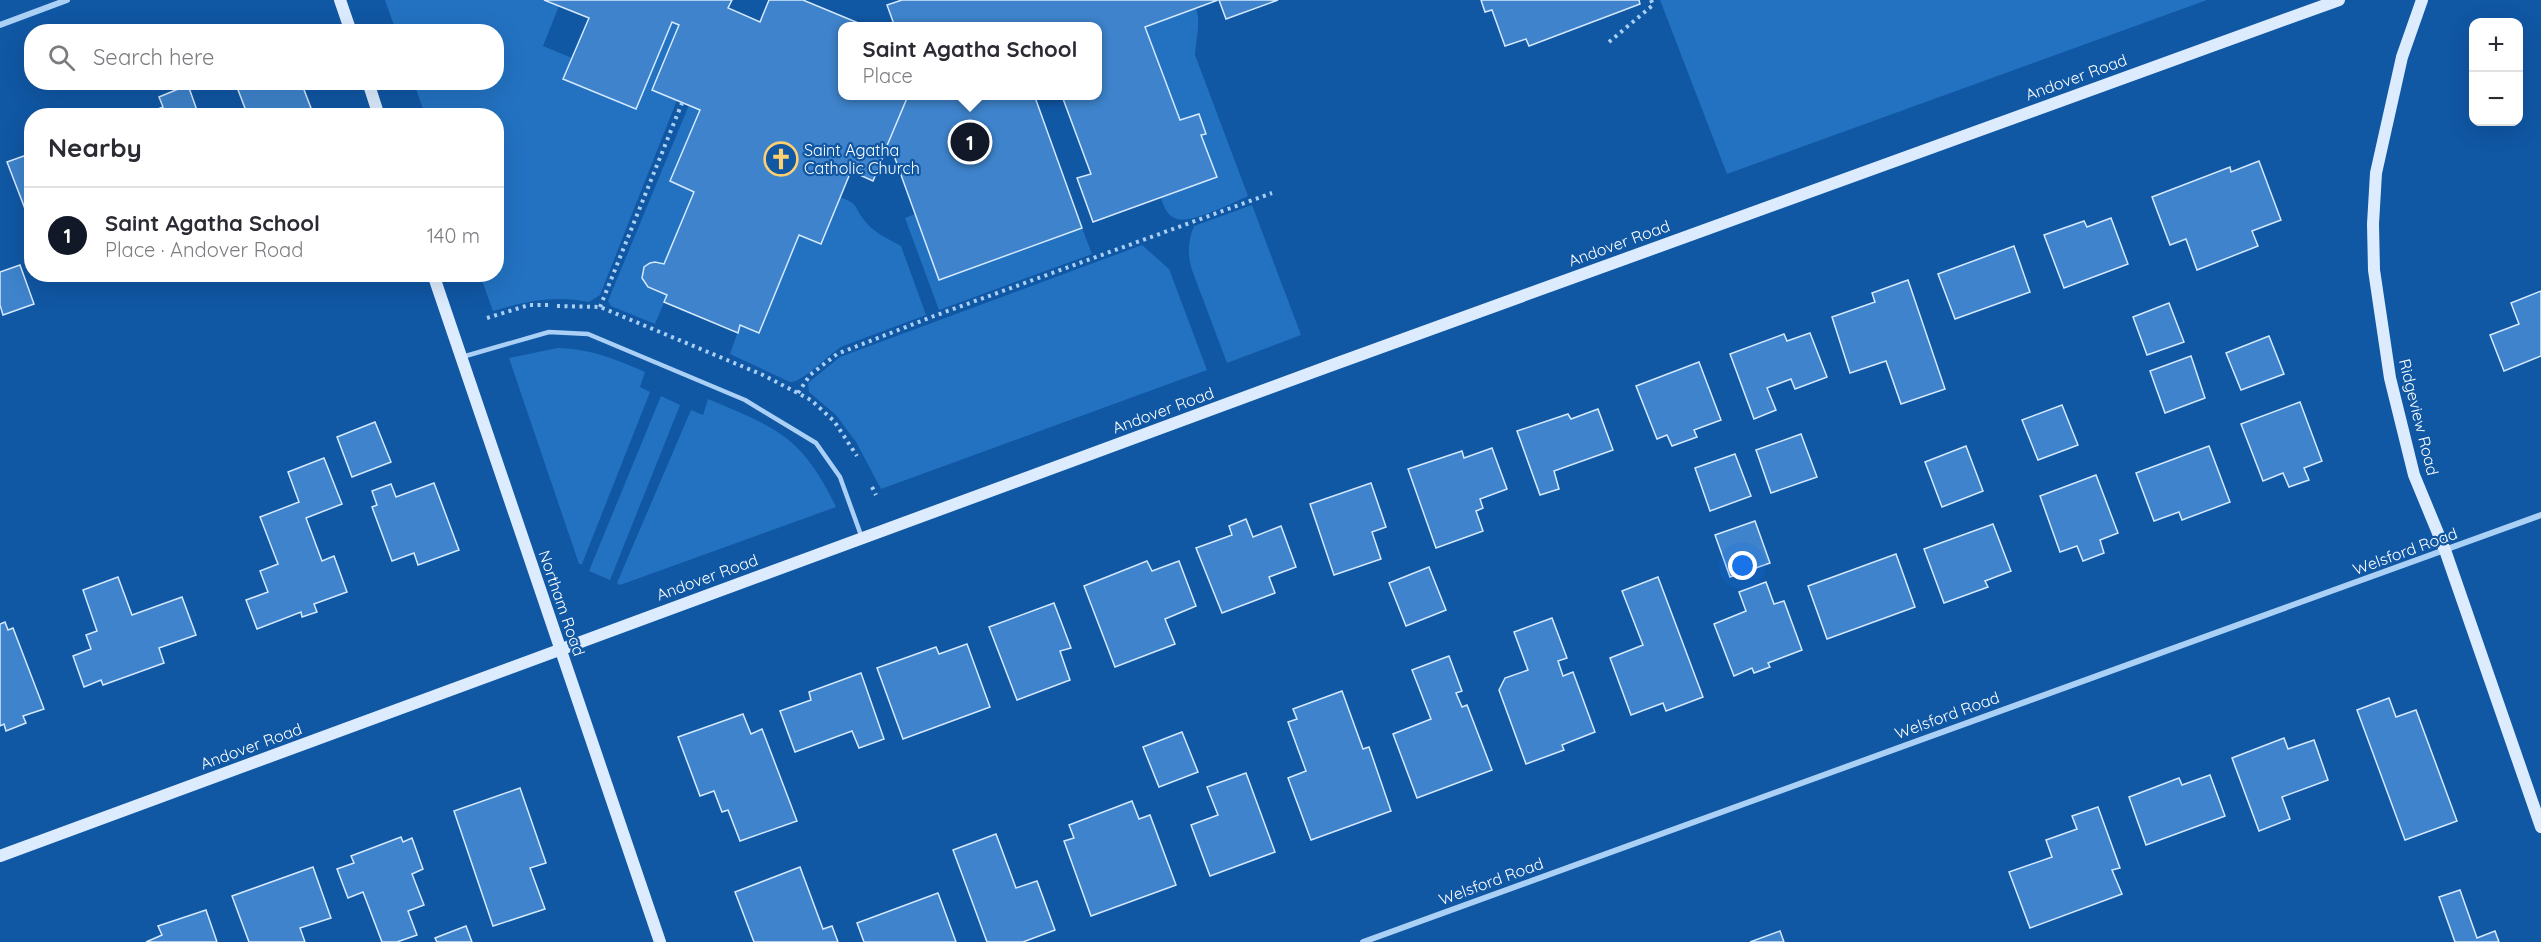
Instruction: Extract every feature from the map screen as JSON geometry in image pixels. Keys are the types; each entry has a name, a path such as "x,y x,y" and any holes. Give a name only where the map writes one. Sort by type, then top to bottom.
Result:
{"street":[{"path":"0,25 67,0"},
{"path":"340,0 348,24"},
{"name":"Andover Road","path":"0,856 1724,222 2339,0"},
{"name":"Ridgeview Road","path":"2422,0 2402,57 2376,173 2373,224 2374,270 2390,378 2414,475 2445,550 2541,827"},
{"path":"371,90 376,108"},
{"name":"Northam Road","path":"436,282 660,942"},
{"name":"Welsford Road","path":"1364,942 2541,515"}],"lane":[{"path":"461,358 549,332 588,334 745,400 816,443 840,477 862,538"}],"path":[{"path":"1610,42 1653,5 1651,0"},
{"path":"600,307 682,103"},
{"path":"798,393 810,375 837,354 945,312 1272,193"}],"shaded area":[{"path":"385,0 544,0 559,6 543,46 572,58 563,79 636,109 672,22 679,25 652,90 677,100 600,295 589,302 564,299 540,300 493,311 483,282 504,282 504,108 423,108 416,90 504,90 504,24 394,24"},
{"path":"1660,0 2207,0 1727,174"},
{"path":"1196,8 1198,25 1195,55 1248,196 1212,212 1183,220 1168,213 1161,198 1216,176 1201,135 1205,134 1199,114 1180,120 1145,27"},
{"path":"689,105 700,110 670,181 694,192 664,264 652,263 642,271 646,284 667,295 655,324 611,306 608,301"},
{"path":"840,197 853,204 872,228 901,246 926,315 843,346 802,378 790,382 730,354 740,325 760,333 799,235 821,244"},
{"path":"1252,205 1301,335 1227,363 1192,270 1189,242 1194,226"},
{"path":"915,214 939,280 1082,228 1092,254 939,310 905,218"},
{"path":"1142,245 1169,269 1207,370 881,489 856,442 836,415 809,392 808,383 840,357"},
{"path":"558,348 581,350 603,356 645,372 640,387 650,392 582,564 579,564 509,358"},
{"path":"661,396 680,405 610,580 589,571"},
{"path":"708,399 752,418 785,437 811,464 836,507 620,585 617,583 691,410 703,415"}],"building":[{"name":"Saint Agatha Catholic Church","path":"544,0 732,0 728,8 760,22 769,0 803,0 856,22 838,22 838,100 906,100 873,181 851,171 821,244 799,235 759,333 740,325 738,333 664,302 667,295 648,287 642,278 644,267 650,263 664,264 694,192 670,181 700,110 652,90 679,25 672,22 636,109 563,79 589,18"},
{"path":"902,0 1218,0 1145,27 1180,120 1199,114 1206,134 1201,135 1217,177 1093,222 1077,178 1091,174 1063,100 1102,100 1102,22 893,22 887,5"},
{"path":"1219,0 1278,0 1226,19"},
{"path":"1481,0 1639,0 1640,4 1529,46 1526,39 1505,46 1492,10 1485,12"},
{"path":"176,90 190,90 196,108 161,108 163,107 159,97"},
{"path":"238,90 304,90 311,108 245,108"},
{"path":"906,100 1036,100 1082,228 939,280 892,150 886,148"},
{"path":"24,156 24,206 7,162"},
{"path":"2259,161 2281,220 2252,231 2258,246 2197,270 2186,239 2170,245 2152,197 2230,167 2231,172"},
{"path":"2111,218 2128,264 2064,288 2044,235 2084,221 2087,227"},
{"path":"2014,246 2030,292 1955,319 1938,274"},
{"path":"20,265 24,282 26,282 34,304 3,315 0,305 0,272"},
{"path":"1908,280 1945,389 1901,404 1886,361 1850,373 1832,317 1875,302 1872,293"},
{"path":"2541,291 2541,356 2504,371 2490,335 2519,324 2511,303"},
{"path":"2169,303 2184,342 2147,355 2133,317"},
{"path":"1810,333 1827,377 1795,389 1791,379 1767,388 1776,410 1754,419 1730,354 1784,334 1787,341"},
{"path":"2269,336 2284,374 2241,390 2226,353"},
{"path":"2191,356 2205,398 2165,413 2150,371"},
{"path":"1699,362 1721,420 1694,430 1697,437 1672,446 1667,435 1657,439 1636,386"},
{"path":"2300,402 2322,461 2304,468 2309,480 2289,487 2283,473 2263,481 2241,424"},
{"path":"2062,405 2078,445 2038,460 2022,420"},
{"path":"1598,409 1613,450 1554,471 1559,489 1540,495 1517,431 1568,414 1571,419"},
{"path":"375,422 391,462 352,477 337,437"},
{"path":"1801,434 1817,477 1771,493 1756,450"},
{"path":"1966,446 1983,491 1942,507 1925,462"},
{"path":"2209,446 2230,502 2182,520 2179,512 2154,521 2136,473"},
{"path":"1492,448 1507,489 1480,499 1483,508 1476,511 1483,531 1436,548 1408,469 1462,451 1464,458"},
{"path":"1735,454 1751,496 1710,511 1695,468"},
{"path":"324,458 342,504 306,518 322,561 334,556 347,592 314,604 317,612 302,617 301,612 257,629 246,600 268,592 260,571 278,564 260,517 299,502 288,472"},
{"path":"2096,475 2118,533 2100,540 2104,553 2083,561 2077,546 2060,552 2040,496"},
{"path":"434,483 459,550 418,565 414,553 392,561 372,507 377,505 372,491 391,484 396,497"},
{"path":"1371,483 1386,527 1372,532 1381,559 1334,575 1310,504"},
{"path":"1246,519 1253,537 1281,526 1296,567 1269,577 1275,593 1222,613 1196,548 1232,535 1229,526"},
{"path":"1755,521 1770,563 1730,577 1715,535"},
{"path":"1993,524 2011,571 1985,581 1988,587 1944,603 1924,549"},
{"path":"1896,554 1915,607 1827,639 1808,586"},
{"path":"1147,561 1152,571 1179,561 1196,606 1165,619 1175,644 1115,667 1084,586"},
{"path":"1429,567 1446,610 1406,626 1389,583"},
{"path":"118,577 132,615 182,597 196,635 159,648 164,663 103,685 101,680 84,687 73,656 91,649 86,635 97,631 83,590"},
{"path":"1658,577 1703,697 1666,711 1663,703 1631,715 1610,658 1643,645 1622,591"},
{"path":"1766,582 1774,604 1784,601 1802,650 1768,663 1770,667 1754,673 1752,668 1734,676 1714,624 1746,611 1739,592"},
{"path":"1054,603 1071,648 1060,651 1070,680 1017,700 989,627"},
{"path":"1552,618 1567,658 1558,661 1563,676 1573,672 1595,732 1562,745 1564,750 1526,764 1499,690 1505,678 1528,670 1514,632"},
{"path":"5,622 8,630 13,628 44,709 23,716 26,723 6,731 4,724 0,726 0,624"},
{"path":"967,644 990,707 903,739 877,668 936,647 939,654"},
{"path":"1449,656 1462,691 1456,693 1462,707 1467,705 1492,770 1417,798 1393,734 1431,719 1412,670"},
{"path":"861,673 884,739 859,748 852,731 795,752 780,711 811,700 809,692"},
{"path":"1342,691 1363,749 1369,747 1391,811 1311,840 1288,778 1306,771 1288,722 1297,719 1293,709"},
{"path":"2389,698 2396,717 2416,710 2457,821 2405,840 2357,710"},
{"path":"743,714 751,734 762,729 797,821 740,841 728,810 722,812 714,791 700,796 678,737"},
{"path":"1182,732 1198,772 1159,787 1143,747"},
{"path":"2284,738 2288,749 2314,740 2328,780 2282,797 2290,819 2259,831 2232,758"},
{"path":"1246,773 1275,852 1210,876 1191,825 1218,815 1207,787"},
{"path":"2210,775 2225,816 2146,845 2129,797 2179,778 2182,785"},
{"path":"520,788 546,863 530,868 545,909 493,926 454,811"},
{"path":"1132,801 1139,819 1150,815 1176,885 1091,916 1064,841 1074,838 1069,825"},
{"path":"2098,807 2120,868 2112,870 2122,894 2030,928 2009,872 2052,857 2046,840 2077,829 2072,816"},
{"path":"996,834 1016,888 1037,881 1055,930 1023,942 987,942 953,850"},
{"path":"401,837 403,842 412,838 423,869 412,874 424,905 408,911 417,935 397,942 382,942 363,892 348,898 337,869 354,863 351,856"},
{"path":"313,867 331,918 300,928 305,942 249,942 232,896"},
{"path":"800,867 823,929 832,926 838,942 754,942 735,892"},
{"path":"2460,890 2477,938 2495,931 2499,942 2455,942 2439,897"},
{"path":"938,893 956,942 864,942 857,923"},
{"path":"206,910 217,942 146,942 162,935 158,926"},
{"path":"466,926 472,942 437,942 435,938"},
{"path":"1780,931 1784,942 1750,942"}],"place":[{"name":"Saint Agatha School","path":"970,142"},
{"name":"Saint Agatha Catholic Church","path":"781,159"}]}
